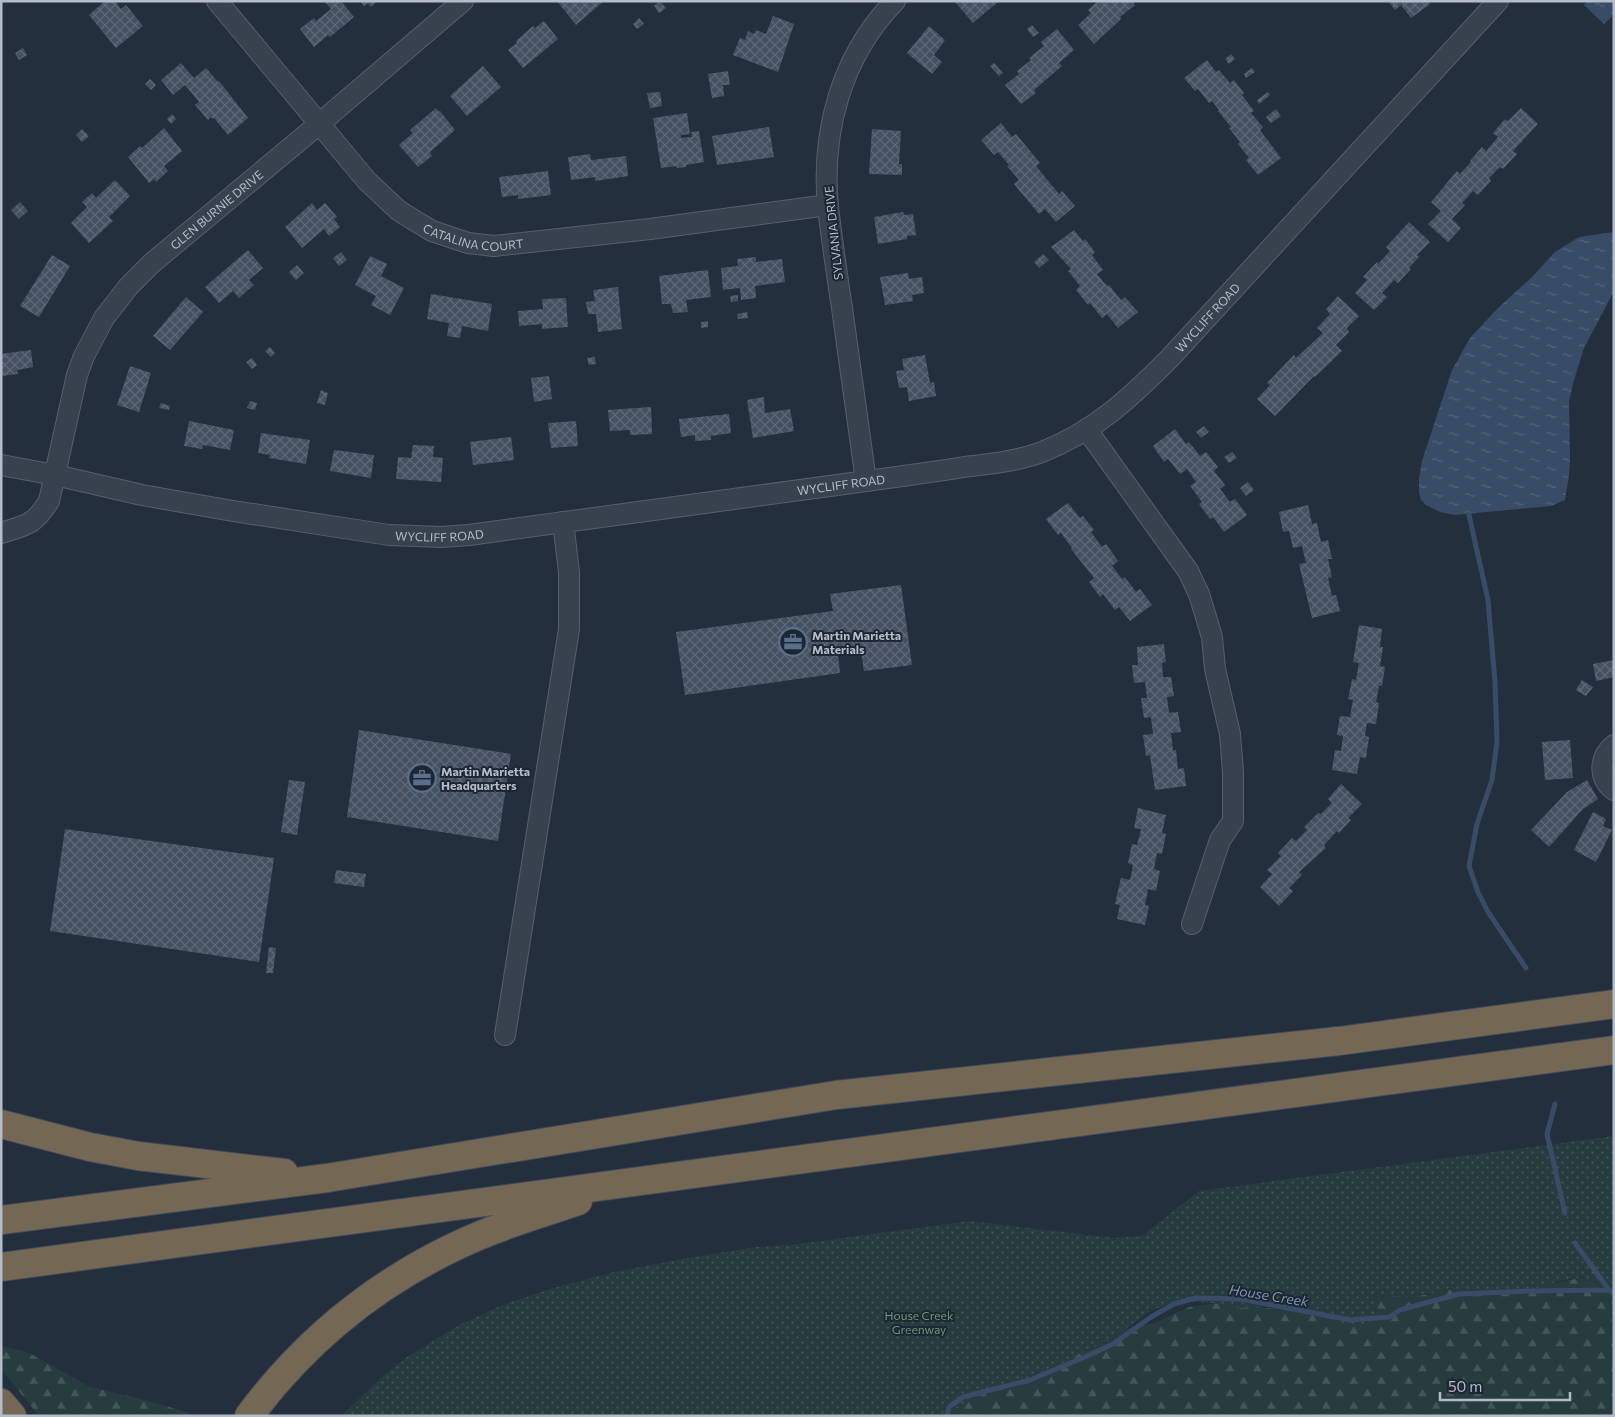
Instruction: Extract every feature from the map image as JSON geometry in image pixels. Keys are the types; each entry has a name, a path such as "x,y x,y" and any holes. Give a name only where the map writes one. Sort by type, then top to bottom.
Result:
{"highway":[{"path":"1,1220 327,1178 836,1095 1339,1041 1614,1004"},
{"path":"1,1267 1614,1050"},
{"path":"1,1124 90,1147 138,1156 327,1178"},
{"path":"249,1416 263,1396 302,1354 335,1323 395,1278 458,1245 500,1228 640,1180"},
{"path":"1,1403 12,1416"}],"street":[{"name":"CATALINA COURT","path":"217,1 367,181 398,210 432,231 468,243 494,246 650,229 828,206"},
{"name":"GLEN BURNIE DRIVE","path":"1,533 30,523 40,514 49,501 77,375 104,318 129,286 172,245 319,124 463,1"},
{"name":"SYLVANIA DRIVE","path":"866,481 828,206 828,157 832,118 844,77 864,38 895,1"},
{"name":"WYCLIFF ROAD","path":"1,465 142,495 233,511 389,535 441,537 469,535 866,481 999,462 1039,453 1062,444 1087,430 1115,410 1140,388 1169,359 1498,1"},
{"path":"1087,430 1188,572 1198,594 1212,637 1214,669 1230,734 1233,772 1233,821 1220,840 1192,924"},
{"path":"505,1035 568,629 570,572 563,522"},
{"path":"1614,745 1606,753 1602,761 1604,778 1614,790"}],"green space":[{"name":"House Creek Greenway","path":"1614,1136 1614,1318 1610,1308 1610,1299 1603,1288 1596,1282 1584,1277 1559,1281 1536,1288 1495,1294 1468,1292 1451,1288 1416,1297 1374,1295 1374,1316 1363,1326 1353,1326 1314,1315 1272,1307 1239,1308 1213,1303 1178,1301 1152,1310 1124,1330 1038,1376 1010,1383 937,1416 341,1416 382,1377 407,1357 461,1324 500,1306 553,1288 614,1272 757,1247 790,1245 970,1221 1114,1238 1142,1236 1199,1191"},
{"path":"1585,1277 1603,1290 1608,1296 1610,1305 1614,1353 1614,1416 937,1416 1089,1349 1121,1330 1154,1323 1189,1307 1224,1302 1291,1311 1374,1314 1373,1295 1427,1295 1440,1290 1550,1284"},
{"path":"1,1346 28,1352 90,1387 187,1412 193,1416 39,1416 1,1369"}],"water":[{"path":"1587,1 1614,1 1614,14 1604,24 1584,5"},
{"path":"1614,232 1614,291 1584,348 1569,401 1570,458 1565,500 1551,506 1455,515 1440,512 1426,505 1421,500 1419,492 1422,461 1452,370 1470,338 1555,252 1579,237"}],"building":[{"path":"105,1 115,1 121,9 126,5 143,26 116,48 89,15"},
{"path":"324,1 341,1 354,17 330,37 328,35 314,47 300,29 314,18 316,21 331,9"},
{"path":"360,1 377,1 371,7 368,3 364,6"},
{"path":"557,1 604,1 576,25"},
{"path":"660,1 666,8 659,13 654,6"},
{"path":"956,1 999,1 973,23"},
{"path":"1098,1 1136,1 1133,4 1135,5 1120,17 1121,19 1094,44 1078,25 1091,13 1088,10"},
{"path":"1388,1 1428,1 1430,4 1411,18 1401,5 1395,10"},
{"path":"773,16 794,24 778,72 733,55 740,38 745,40 748,31 754,34 756,30 766,34"},
{"path":"639,18 644,24 637,29 633,24"},
{"path":"544,21 558,39 523,68 508,50 533,26 535,28"},
{"path":"1032,25 1039,33 1033,37 1027,29"},
{"path":"929,26 945,40 934,55 942,62 932,74 907,53"},
{"path":"1057,29 1074,50 1059,63 1062,66 1034,90 1036,93 1021,104 1005,85 1019,74 1017,71 1031,60 1029,58 1044,46 1041,42"},
{"path":"23,48 27,55 19,60 15,53"},
{"path":"1231,54 1235,59 1229,64 1225,59"},
{"path":"1207,60 1216,72 1219,70 1230,83 1234,80 1244,93 1242,95 1254,111 1251,113 1263,127 1260,130 1281,158 1258,175 1246,160 1249,158 1238,144 1240,142 1229,128 1231,127 1219,110 1212,101 1209,103 1198,89 1195,91 1184,78"},
{"path":"181,63 194,78 206,68 219,81 248,118 228,135 214,118 211,117 208,120 195,105 199,102 185,85 173,95 161,80"},
{"path":"994,63 1003,73 999,76 990,66"},
{"path":"483,66 501,87 467,116 450,96"},
{"path":"1252,68 1255,72 1246,78 1244,74"},
{"path":"728,71 730,85 723,85 724,96 712,98 708,74"},
{"path":"150,79 156,85 151,90 145,84"},
{"path":"660,92 662,106 650,108 647,93"},
{"path":"1268,92 1270,95 1259,104 1257,100"},
{"path":"436,108 455,130 430,152 432,156 418,167 399,145 413,133 410,130"},
{"path":"1521,108 1538,124 1513,151 1517,154 1503,169 1500,167 1489,178 1491,181 1478,195 1473,191 1462,203 1465,205 1452,219 1461,228 1448,242 1428,224 1441,211 1431,202 1457,171 1460,174 1482,147 1486,151 1498,137 1493,133 1505,119 1508,121"},
{"path":"1276,109 1281,116 1271,123 1266,117"},
{"path":"687,113 690,134 681,135 681,138 692,137 691,132 699,131 704,162 686,165 686,167 661,168 653,118"},
{"path":"172,114 176,119 171,124 167,119"},
{"path":"1001,123 1012,137 1016,134 1040,163 1036,166 1059,194 1062,191 1075,206 1056,222 1045,209 1039,214 1014,184 1019,180 1007,166 1009,165 998,152 994,155 981,140"},
{"path":"769,127 774,157 717,165 712,136"},
{"path":"164,128 182,151 164,166 168,171 156,182 154,179 149,183 128,157 140,146 142,148"},
{"path":"82,129 89,136 82,142 76,135"},
{"path":"872,129 901,131 899,164 902,164 902,175 869,174"},
{"path":"590,154 591,160 626,156 628,176 595,181 595,177 571,180 568,157"},
{"path":"548,171 551,195 518,199 518,195 502,197 499,177"},
{"path":"115,180 130,196 109,217 113,221 89,243 71,223 87,207 82,202 92,193 96,198"},
{"path":"20,202 28,211 19,219 11,210"},
{"path":"312,203 317,210 325,203 337,217 334,219 340,227 329,236 324,229 302,248 285,227"},
{"path":"903,212 904,215 913,214 916,235 907,236 907,239 878,244 874,217"},
{"path":"1409,222 1430,242 1417,255 1419,257 1409,268 1411,269 1398,283 1394,280 1382,293 1387,297 1374,310 1355,293 1367,280 1363,277 1390,251 1386,247"},
{"path":"1074,230 1083,241 1085,239 1095,252 1092,255 1103,270 1097,274 1121,300 1125,297 1138,312 1118,328 1107,314 1102,318 1090,303 1088,305 1076,290 1080,286 1068,271 1071,269 1051,247"},
{"path":"248,250 263,268 249,280 254,285 239,298 233,291 219,303 205,287"},
{"path":"341,252 347,260 339,266 333,258"},
{"path":"1043,254 1049,260 1039,268 1034,262"},
{"path":"52,255 70,266 39,317 20,306"},
{"path":"370,256 387,264 381,276 404,288 390,315 371,305 376,296 355,285"},
{"path":"756,257 756,262 782,259 785,282 755,286 756,298 741,300 740,288 723,290 721,268 738,266 737,259"},
{"path":"297,265 304,273 296,280 289,272"},
{"path":"708,270 711,297 686,300 688,312 673,313 671,304 662,304 659,276"},
{"path":"908,273 909,279 922,277 924,293 912,295 913,301 885,305 880,277"},
{"path":"618,287 622,329 598,332 596,314 588,314 586,302 595,301 593,290"},
{"path":"431,294 492,304 488,331 462,326 460,338 447,336 449,323 427,319"},
{"path":"738,295 738,301 731,302 730,296"},
{"path":"1338,296 1359,316 1347,328 1349,332 1336,345 1342,351 1314,376 1275,416 1257,399 1270,385 1267,383 1294,355 1296,358 1323,333 1317,328 1330,314 1326,309"},
{"path":"186,297 203,312 170,350 153,336"},
{"path":"566,298 568,327 542,329 542,324 519,326 518,311 543,309 542,299"},
{"path":"747,312 748,318 738,319 737,314"},
{"path":"708,321 708,327 701,328 701,322"},
{"path":"270,347 275,353 271,357 265,351"},
{"path":"31,350 33,367 17,370 18,374 1,376 1,354"},
{"path":"925,355 930,383 934,382 936,396 909,401 907,387 899,388 896,371 904,370 902,359"},
{"path":"595,357 596,364 589,365 587,358"},
{"path":"252,358 257,365 252,369 246,362"},
{"path":"130,366 151,373 139,412 117,405"},
{"path":"549,376 552,399 534,402 531,378"},
{"path":"321,390 328,393 325,405 317,403"},
{"path":"764,397 765,413 790,409 794,431 753,438 747,400"},
{"path":"250,401 257,403 255,410 247,408"},
{"path":"161,403 170,406 169,410 159,408"},
{"path":"651,407 652,434 630,435 630,430 610,431 608,410"},
{"path":"729,414 731,433 711,436 711,440 695,441 695,435 681,437 679,419"},
{"path":"189,421 234,430 230,450 203,445 202,449 184,446"},
{"path":"576,421 578,446 551,448 548,423"},
{"path":"1204,426 1209,432 1201,438 1196,432"},
{"path":"1175,429 1186,444 1189,442 1200,456 1206,452 1218,467 1214,471 1225,485 1220,489 1230,502 1235,499 1247,515 1224,532 1213,517 1210,519 1199,504 1202,502 1190,486 1196,482 1187,469 1180,474 1168,459 1164,462 1153,446"},
{"path":"261,433 310,440 306,464 269,458 270,455 258,453"},
{"path":"511,437 514,460 473,465 470,442"},
{"path":"413,445 434,446 433,457 443,458 441,482 396,479 398,457 411,458"},
{"path":"334,450 374,455 371,478 330,471"},
{"path":"1232,452 1237,458 1229,463 1224,457"},
{"path":"1248,482 1254,490 1246,496 1240,488"},
{"path":"1068,503 1080,518 1083,516 1094,530 1091,532 1102,547 1106,544 1118,561 1112,566 1122,579 1125,577 1136,592 1140,589 1152,605 1130,621 1119,607 1115,610 1103,594 1100,597 1089,582 1094,578 1061,533 1058,535 1046,519"},
{"path":"1308,505 1312,524 1317,523 1321,542 1328,540 1332,559 1328,559 1332,577 1328,578 1332,596 1336,595 1340,611 1312,618 1299,564 1306,563 1302,546 1293,548 1289,531 1283,532 1279,512"},
{"name":"Martin Marietta Materials","path":"901,585 912,665 864,671 861,652 838,655 840,673 685,695 676,632 833,611 830,594"},
{"path":"1359,625 1382,629 1380,647 1383,647 1380,666 1385,667 1382,686 1379,686 1376,702 1379,703 1376,724 1367,723 1365,736 1369,737 1366,758 1360,757 1357,774 1332,770 1335,750 1341,751 1343,736 1337,735 1340,716 1350,717 1353,700 1348,699 1352,679 1356,680 1359,663 1353,662"},
{"path":"1164,644 1166,662 1162,663 1163,677 1171,677 1174,696 1167,697 1169,713 1178,712 1181,732 1171,733 1173,750 1176,750 1178,769 1184,768 1186,786 1155,790 1150,755 1146,756 1143,735 1153,734 1151,717 1144,718 1141,698 1147,698 1145,682 1134,683 1132,665 1138,665 1137,647"},
{"path":"1614,660 1614,677 1596,681 1593,664"},
{"path":"1582,680 1593,687 1586,696 1576,690"},
{"path":"359,730 511,754 498,841 347,817"},
{"path":"1570,740 1573,778 1545,780 1542,742"},
{"path":"289,780 305,782 297,835 281,832"},
{"path":"1587,780 1598,799 1583,809 1549,847 1531,830 1567,792"},
{"path":"1341,784 1362,804 1348,818 1351,820 1339,833 1337,831 1324,845 1326,848 1299,872 1302,875 1289,888 1293,891 1279,906 1260,887 1272,874 1267,870 1281,856 1278,853 1292,838 1296,841 1307,830 1304,827 1318,813 1321,814 1332,803 1328,799"},
{"path":"1138,808 1166,815 1162,833 1166,834 1162,854 1157,853 1154,869 1160,871 1156,891 1148,889 1145,905 1149,906 1145,925 1117,919 1120,905 1115,904 1121,878 1130,880 1133,865 1128,863 1132,844 1137,845 1141,829 1134,828"},
{"path":"1593,812 1606,819 1603,826 1612,830 1596,862 1574,850"},
{"path":"65,829 274,858 259,962 50,931"},
{"path":"336,870 366,874 364,887 334,883"},
{"path":"269,947 276,948 273,973 266,973"}],"waterway":[{"path":"1469,515 1488,600 1495,682 1497,742 1492,780 1477,824 1469,866 1478,892 1488,912 1526,968"},
{"path":"1555,1104 1547,1134 1565,1213"},
{"path":"1575,1243 1609,1290"},
{"name":"House Creek","path":"947,1416 949,1407 963,1397 1030,1380 1085,1357 1113,1344 1151,1317 1174,1304 1196,1298 1241,1299 1350,1320 1389,1317 1400,1310 1459,1294 1609,1290 1614,1293"}],"place":[{"name":"Martin Marietta Materials","path":"793,642"},
{"name":"Martin Marietta Headquarters","path":"422,778"}]}
